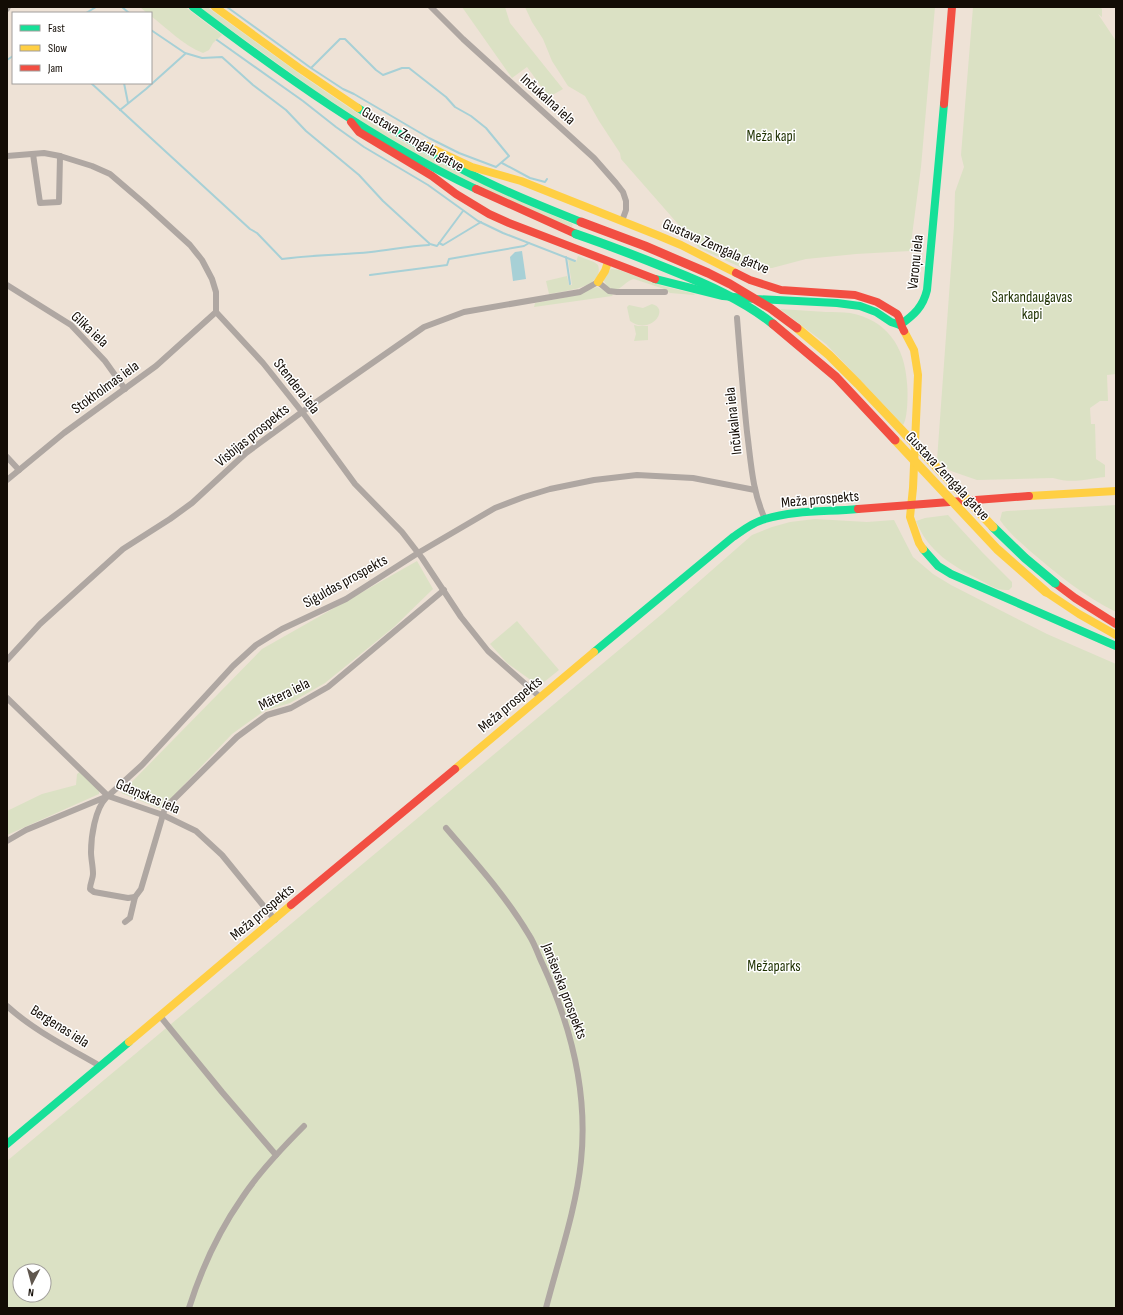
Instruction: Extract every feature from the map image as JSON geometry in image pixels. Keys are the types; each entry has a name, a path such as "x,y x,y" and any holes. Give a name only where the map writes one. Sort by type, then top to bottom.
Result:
{"street":[{"name":"Gustava Zemgala gatve","path":"193,7 292,80 394,147 457,181 507,205 576,234 629,253 703,283 745,305 770,322 836,377 998,549 1024,574 1046,592 1079,614 1116,635"},
{"name":"Gustava Zemgala gatve","path":"214,7 344,99 447,162 554,212 645,246 708,273 730,284 770,308 829,355 993,527 1025,558 1075,598 1116,624"},
{"name":"Inčukalna iela","path":"431,7 463,39 594,158 623,192 626,201 626,210 622,220"},
{"name":"Varoņu iela","path":"900,325 921,308 924,303 927,290 952,7"},
{"name":"Gustava Zemgala gatve","path":"348,118 359,132 432,176 456,194 489,214 508,224 608,262 662,282 709,293 755,299 849,304 869,309 884,316 891,322 900,325 899,316 897,314 872,300 844,293 782,290 750,280 680,245 622,220 521,181 472,166 399,134"},
{"path":"7,156 44,153 60,156 92,166 110,174 190,245 202,260 212,279 216,292 216,312"},
{"path":"33,154 40,203 59,202 60,156"},
{"path":"608,262 605,271 598,282 609,291 665,292"},
{"path":"709,293 719,282 720,273 716,264"},
{"name":"Visbijas prospekts","path":"7,660 40,624 124,549 192,503 246,454 302,412 357,372 424,327 464,312 580,292 598,282"},
{"name":"Glika iela","path":"7,285 71,325 105,360 125,389"},
{"name":"Stokholmas iela","path":"7,480 64,432 156,366 216,312"},
{"name":"Stendera iela","path":"216,312 263,363 302,412 354,484 402,532 444,590 461,618 488,651 540,697"},
{"name":"Inčukalna iela","path":"737,318 753,483 765,518"},
{"path":"900,325 907,334 914,350 918,375 912,505 910,517 919,543 928,556 938,566 951,574 1116,646"},
{"path":"7,457 18,470"},
{"name":"Siguldas prospekts","path":"7,841 26,830 108,796 142,765 233,666 256,645 282,629 346,598 418,553 495,508 550,489 594,480 637,475 693,478 755,490"},
{"name":"Meža prospekts","path":"7,1144 540,697 733,537 749,526 765,518 803,512 1116,491"},
{"name":"Mātera iela","path":"125,922 130,918 135,897 141,889 165,808 237,737 267,715 291,708 328,687 444,590"},
{"name":"Gdaņskas iela","path":"7,698 108,796 163,815 196,831 222,855 275,920"},
{"path":"108,796 101,803 92,833 91,852 93,876 90,889 94,892 128,898 135,897"},
{"name":"Janševska prospekts","path":"446,828 510,906 530,936 553,990 573,1049 582,1111 583,1133 581,1162 571,1213 546,1308"},
{"name":"Bergenas iela","path":"7,1006 14,1013 41,1031 100,1066"},
{"path":"160,1016 276,1155"},
{"path":"189,1308 215,1245 242,1197 276,1155 304,1126"}],"green space":[{"path":"140,7 185,7 222,35 213,43 209,50 203,53 182,41 152,17 152,12 146,12"},
{"path":"199,7 207,7 304,77 388,134 453,170 573,224 572,227 538,214 435,165 394,142 320,94"},
{"path":"462,7 505,7 510,23 563,89 549,97 527,67 512,78"},
{"name":"Meža kapi","path":"525,7 935,7 921,167 910,251 806,259 772,268 742,268 699,248 621,159 620,153 585,96 568,86 552,61 543,39 532,22"},
{"name":"Sarkandaugavas kapi","path":"973,7 1100,7 1102,9 1102,17 1098,14 1116,41 1116,374 1107,375 1108,401 1100,401 1090,408 1091,424 1095,424 1096,459 1105,465 1105,477 1073,481 1053,478 977,480 951,471 937,460 954,226 955,192 964,167 961,155"},
{"path":"578,256 598,265 599,273 595,279 582,287 573,290 549,294 546,281 567,276 569,285 572,285 568,259 576,262"},
{"path":"611,269 619,270 663,286 695,294 670,293 664,289 634,279 630,280 616,290 612,290 604,281 604,277"},
{"path":"597,287 613,295 534,307 535,303 563,298"},
{"path":"652,304 657,307 659,316 651,324 637,325 630,321 627,307 629,305 643,308"},
{"path":"780,309 850,313 874,322 884,329 892,337 898,347 905,370 907,405 905,422 903,425 826,344"},
{"path":"634,325 648,326 648,340 634,341 636,334"},
{"path":"1116,505 1116,612 1082,592 1040,560 1007,529 1000,520 1002,512 1007,511"},
{"path":"948,515 1012,582 1012,587 1009,590 1001,590 994,587 960,569 934,550 921,532 916,521 925,518"},
{"name":"Mežaparks","path":"815,519 867,522 894,520 913,557 933,574 951,585 1047,634 1116,664 1116,1308 7,1308 7,1161 662,614 752,535 790,522"},
{"path":"417,561 433,589 394,627 325,683 290,703 264,711 232,734 161,809 121,793 262,649"},
{"path":"517,621 559,670 539,686 507,663 490,644"},
{"path":"81,771 99,790 99,794 7,835 7,811 42,794 76,785 77,774"}],"water":[{"path":"522,251 526,279 513,281 510,257 515,252"}],"waterway":[{"path":"88,12 96,7"},
{"path":"122,7 128,12"},
{"path":"227,7 311,68 343,89 429,138 459,153 496,167 509,156 486,128 471,116 455,107 446,97 409,68 402,68 383,75 345,39 340,39 311,68"},
{"path":"152,31 185,53 202,58 222,57 253,85 286,110 306,131 359,175 383,201 430,244 437,246 463,211"},
{"path":"217,40 303,101 364,147 428,185 478,221 503,233 575,261"},
{"path":"152,84 185,54"},
{"path":"7,60 12,57"},
{"path":"92,84 250,229 257,233 282,259 371,252 429,245"},
{"path":"124,84 128,103"},
{"path":"120,110 152,84"},
{"path":"502,163 530,178 545,182 547,179"},
{"path":"439,243 443,245 481,222"},
{"path":"370,275 447,265 449,259 524,246 529,243"},
{"path":"566,257 570,284"}],"traffic: fast":[{"path":"193,7 330,106 401,150 476,189"},
{"path":"900,325 910,318 917,310 923,301 927,290 944,104"},
{"path":"358,108 463,170 506,191 581,222"},
{"path":"576,234 647,260 711,287 749,307 773,324"},
{"path":"655,279 723,296 837,303 860,306 876,312 891,322 900,325"},
{"path":"594,652 733,537 752,524 761,520 788,514 858,509"},
{"path":"993,527 1025,558 1055,583"},
{"path":"923,549 938,566 951,574 1116,646"},
{"path":"7,1144 129,1042"}],"traffic: slow":[{"path":"215,7 299,68 358,108"},
{"path":"427,146 472,167 521,181 657,235 681,245 736,273"},
{"path":"598,282 605,271 608,262"},
{"path":"797,328 829,355 858,384 993,527"},
{"path":"904,331 914,350 918,375 913,488 910,517 919,543 923,549"},
{"path":"895,440 997,549 1046,592"},
{"path":"1029,496 1116,491"},
{"path":"1046,592 1079,614 1116,635"},
{"path":"455,769 594,652"},
{"path":"129,1042 291,905"}],"traffic: jam":[{"path":"944,104 952,7"},
{"path":"351,122 359,132 432,176 456,194 489,214 655,279"},
{"path":"476,189 576,234"},
{"path":"581,222 645,246 708,273 730,284 770,308 797,328"},
{"path":"736,273 750,280 781,290 855,295 877,302 897,314 904,331"},
{"path":"773,324 836,377 895,440"},
{"path":"858,509 1029,496"},
{"path":"1055,583 1075,598 1116,624"},
{"path":"291,905 455,769"}]}
